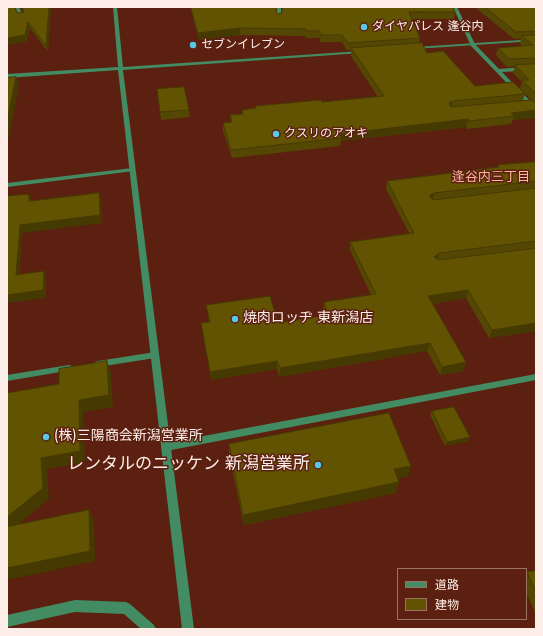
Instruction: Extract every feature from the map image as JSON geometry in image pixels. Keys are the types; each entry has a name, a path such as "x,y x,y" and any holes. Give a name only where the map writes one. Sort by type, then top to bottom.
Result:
{"street":[{"path":"17,7 22,17"},
{"path":"115,7 120,68 188,629"},
{"path":"279,7 279,18"},
{"path":"455,7 472,44 536,110"},
{"path":"409,49 536,40"},
{"path":"7,76 369,52"},
{"path":"498,71 536,68"},
{"path":"522,105 530,104"},
{"path":"7,185 132,170"},
{"path":"92,365 155,355"},
{"path":"7,378 77,367"},
{"path":"166,447 536,377"},
{"path":"7,621 75,606 126,608 150,629"}],"building":[{"path":"7,7 15,7 17,13 24,12 22,7 49,7 46,46 28,22 25,35 7,38"},
{"path":"191,7 276,7 278,14 282,13 282,7 453,7 455,12 409,12 420,38 348,43 342,35 320,35 320,31 306,31 306,29 240,28 198,33"},
{"path":"485,7 536,7 536,31 516,32"},
{"path":"536,35 536,58 509,59 498,48 533,45 522,36"},
{"path":"422,43 427,53 443,51 475,86 513,82 525,94 453,101 449,103 451,107 531,100 536,103 536,110 511,113 514,116 469,121 468,119 339,134 341,138 231,150 223,123 232,122 230,115 243,114 242,110 256,108 255,106 384,96 351,48"},
{"path":"536,64 536,94 522,80 529,80 515,65"},
{"path":"16,77 7,122 7,78"},
{"path":"184,87 189,110 160,112 157,89"},
{"path":"536,162 536,181 434,193 429,196 433,200 536,188 536,241 439,253 434,257 439,260 536,248 536,323 492,330 468,290 428,296 466,362 442,367 430,343 280,368 277,361 210,372 201,323 210,322 206,305 270,296 278,323 328,315 324,302 376,294 350,242 414,233 387,181 499,167 498,165"},
{"path":"99,193 100,215 20,225 16,275 44,271 43,290 7,295 7,196 29,194 29,201"},
{"name":"(株)三陽商会新潟営業所","path":"107,361 109,395 79,400 80,451 41,458 43,488 7,517 7,393 59,384 59,369"},
{"path":"454,407 470,437 447,442 432,411"},
{"name":"レンタルのニッケン 新潟営業所","path":"389,413 411,466 394,469 399,482 243,515 229,444"},
{"path":"89,510 90,551 7,568 7,527"},
{"path":"536,571 536,592 527,572"}],"place":[{"name":"ダイヤパレス 逢谷内","path":"364,27"},
{"name":"セブンイレブン","path":"193,45"},
{"name":"クスリのアオキ","path":"276,134"},
{"name":"焼肉ロッヂ 東新潟店","path":"235,319"},
{"name":"(株)三陽商会新潟営業所","path":"46,437"},
{"name":"レンタルのニッケン 新潟営業所","path":"318,465"}],"district":[{"name":"逢谷内三丁目","path":"491,178"}]}
